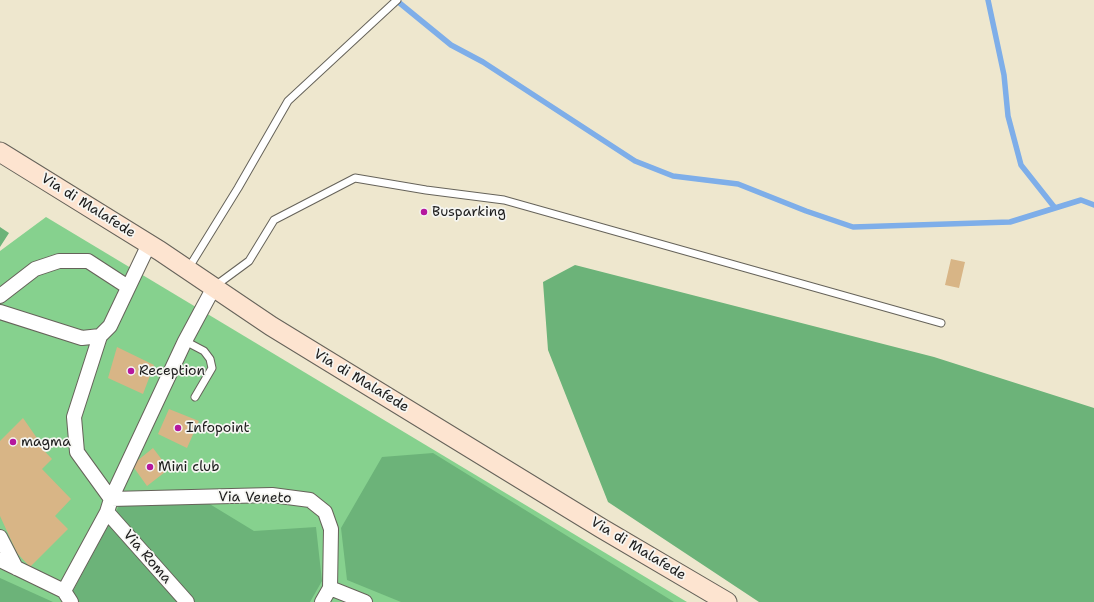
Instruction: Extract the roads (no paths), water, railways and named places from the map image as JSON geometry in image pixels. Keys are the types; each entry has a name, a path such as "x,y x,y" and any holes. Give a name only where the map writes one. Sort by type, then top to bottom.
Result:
{"street":[{"name":"Via di Malafede","path":"0,152 148,244 271,326 601,528 727,602"},
{"path":"0,312 82,338 100,336 110,326 148,244"},
{"path":"0,296 35,269 59,261 88,261 128,288"},
{"path":"0,560 67,596 185,342 214,287"},
{"name":"Via Roma","path":"100,336 74,417 77,452 109,505 187,602"},
{"name":"Via Veneto","path":"109,505 272,495 310,500 325,512 331,529 330,588 322,602"},
{"path":"0,537 16,568"},
{"path":"330,588 365,602"}],"lane":[{"path":"188,270 238,188 288,101 397,0"},
{"path":"214,287 248,261 274,220 355,178 426,190 504,200 941,323"},
{"path":"185,342 204,351 210,360 212,368 195,397"}],"waterway":[{"path":"396,0 451,45 483,62 635,161 673,176 738,184 806,211 853,227 1010,222 1081,200 1094,205"},
{"path":"988,0 1004,75 1008,116 1021,165 1055,208"}],"place":[{"name":"Busparking","path":"424,212"},
{"name":"Reception","path":"131,371"},
{"name":"Infopoint","path":"178,428"},
{"name":"magma","path":"13,442"},
{"name":"Mini club","path":"150,467"}]}
